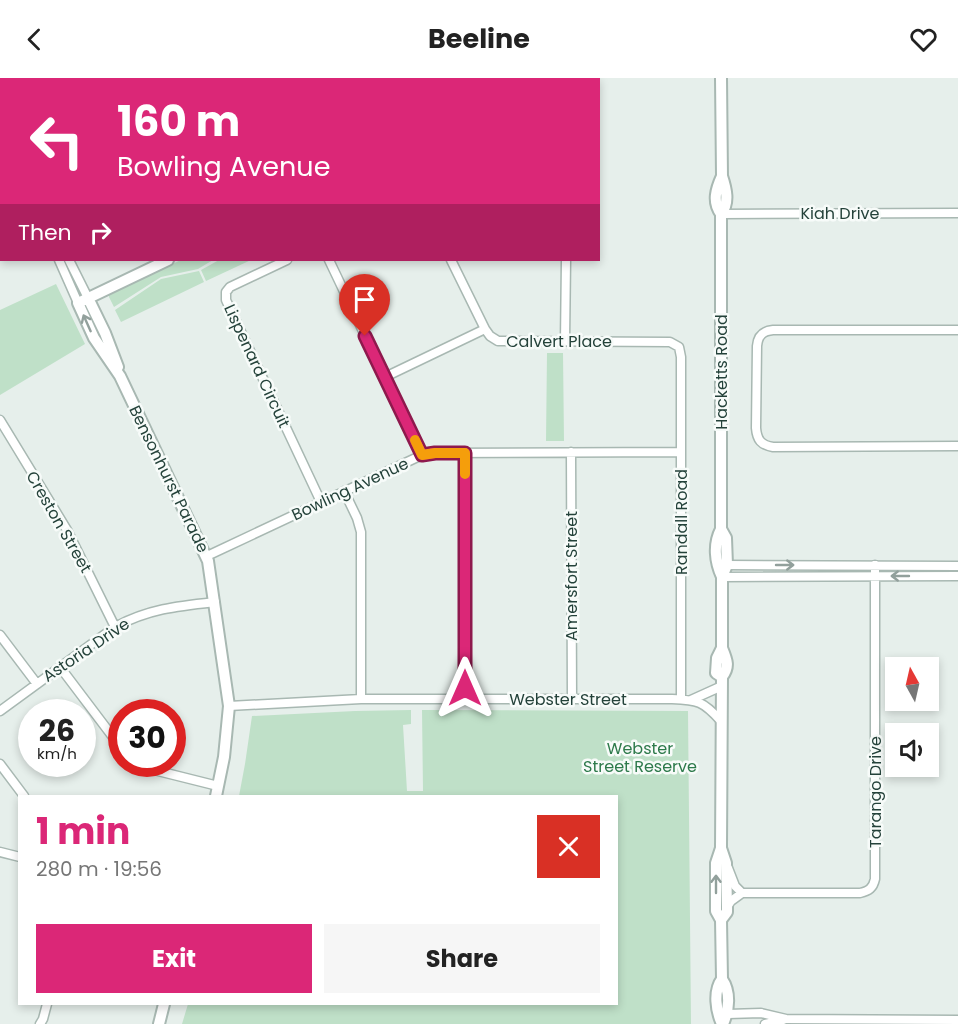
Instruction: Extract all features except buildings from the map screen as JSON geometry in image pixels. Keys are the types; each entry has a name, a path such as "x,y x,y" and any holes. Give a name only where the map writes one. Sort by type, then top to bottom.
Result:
{"street":[{"name":"Hacketts Road","path":"721,78 722,176 716,189 716,207 721,214 721,530 717,538 722,565 722,648 717,658 716,673 723,678 721,848 726,863 727,907 727,912 721,920"},
{"name":"Kiah Drive","path":"721,214 958,213"},
{"name":"Bensonhurst Parade","path":"60,261 83,301"},
{"name":"Bensonhurst Parade","path":"69,261 94,338 120,376 207,556 229,706 224,757 217,791"},
{"path":"83,301 166,261"},
{"name":"Lispenard Circuit","path":"285,261 233,285 225,296 321,502"},
{"path":"329,261 422,455"},
{"name":"Calvert Place","path":"452,261 485,329 498,341 672,342 678,345"},
{"path":"565,341 566,261"},
{"path":"385,377 485,329"},
{"path":"958,330 765,331 758,337 757,346 756,428 760,442 765,446 773,447 958,446"},
{"name":"Randall Road","path":"678,345 681,352 681,699"},
{"name":"Creston Street","path":"0,420 67,530 115,627"},
{"name":"Amersfort Street","path":"571,452 572,699"},
{"name":"Bowling Avenue","path":"207,556 422,455 435,453 681,452"},
{"path":"465,453 465,699"},
{"path":"344,491 361,532 361,699"},
{"path":"722,565 958,566"},
{"name":"Tarango Drive","path":"742,893 860,893 872,887 874,879 875,565"},
{"path":"722,576 958,576"},
{"name":"Astoria Drive","path":"0,711 115,627 156,610 215,602"},
{"path":"0,635 37,684"},
{"path":"60,667 108,730"},
{"path":"691,700 723,678"},
{"name":"Webster Street","path":"229,706 361,699 681,699 703,704 721,721"},
{"path":"0,764 23,795"},
{"path":"173,777 217,791"},
{"name":"Hacketts Road","path":"721,848 716,863 716,911 721,920 722,979 717,986 723,1019"},
{"path":"0,852 18,856"},
{"path":"726,863 735,886 742,893 727,907"},
{"path":"40,1024 46,1005"},
{"path":"159,1024 164,1005"},
{"path":"723,1019 761,1013 786,1019 958,1020"},
{"path":"765,1024 786,1019"}],"green space":[{"path":"179,261 211,261 198,269 161,277 114,307 109,293"},
{"path":"217,261 249,261 206,281 201,270"},
{"path":"199,271 204,282 121,322 115,310 161,279"},
{"path":"56,284 85,344 0,395 0,310"},
{"path":"547,353 563,353 564,441 546,441"},
{"name":"Webster Street Reserve","path":"411,710 411,724 403,725 407,791 423,791 422,710 688,711 691,1024 182,1024 188,1005 618,1005 618,795 239,795 252,716"}],"slow traffic":[{"path":"415,440 422,455 465,453 465,474"}],"route":[{"path":"365,336 422,455 465,453 465,688"}]}
